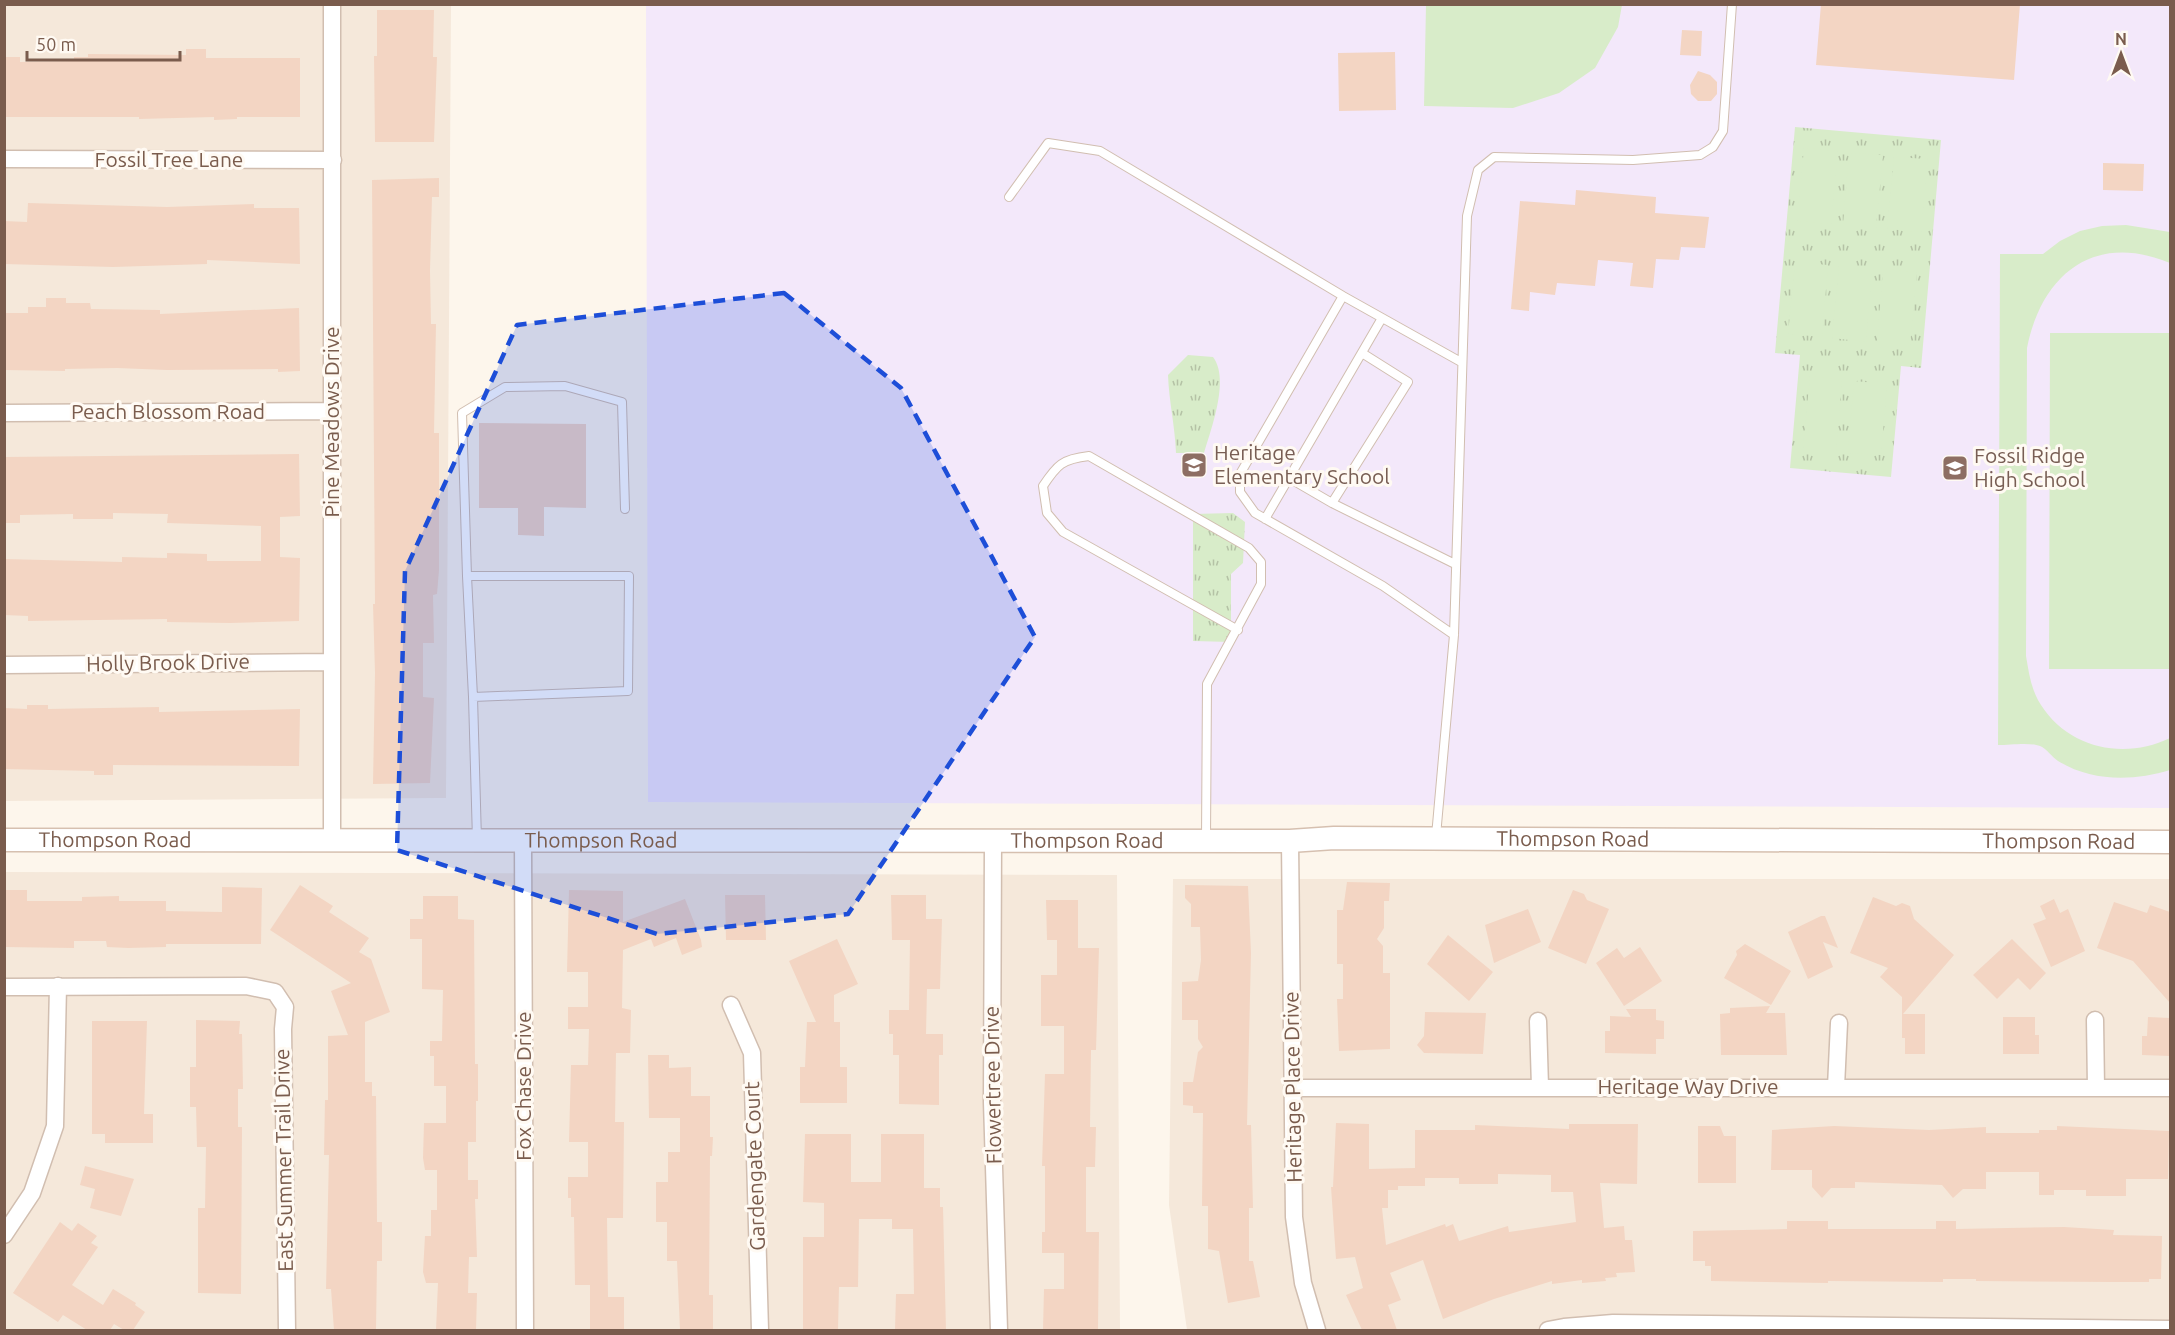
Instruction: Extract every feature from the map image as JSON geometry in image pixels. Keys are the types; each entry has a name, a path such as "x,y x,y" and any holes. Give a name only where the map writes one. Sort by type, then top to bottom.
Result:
{"street":[{"name":"Pine Meadows Drive","path":"332,4 330,662 332,840"},
{"name":"Fossil Tree Lane","path":"4,159 333,160"},
{"name":"Peach Blossom Road","path":"4,413 332,411"},
{"name":"Holly Brook Drive","path":"4,665 330,662"},
{"name":"Thompson Road","path":"4,840 1290,841 1334,838 1436,838 2170,842"},
{"name":"Flowertree Drive","path":"993,840 992,1102 999,1330"},
{"name":"Fox Chase Drive","path":"523,841 525,1330"},
{"name":"Heritage Place Drive","path":"1290,841 1296,1244 1303,1283 1317,1330"},
{"path":"4,987 58,986 55,1126 32,1193 4,1235"},
{"name":"East Summer Trail Drive","path":"58,986 235,986 275,992 285,1007 287,1330"},
{"name":"Gardengate Court","path":"731,1005 752,1053 760,1330"},
{"path":"2095,1020 2096,1088"},
{"path":"1538,1021 1540,1088"},
{"path":"1836,1087 1839,1023"},
{"name":"Heritage Way Drive","path":"1292,1088 2170,1088"},
{"path":"1548,1330 1564,1326 1613,1323 1817,1323 2104,1330 2170,1329"}],"lane":[{"path":"1436,838 1454,636 1467,216 1478,170 1494,157 1633,160 1700,155 1713,147 1723,131 1732,4"},
{"path":"1008,197 1048,143 1100,151 1343,296 1461,362"},
{"path":"1343,296 1240,474 1240,492 1255,513 1383,586 1454,636"},
{"path":"1265,519 1382,318"},
{"path":"1332,503 1408,382 1362,353"},
{"path":"477,840 462,413 505,387 565,386 622,402 625,509"},
{"path":"1206,840 1207,684 1238,630 1261,584 1261,562 1249,548 1089,456 1075,458 1057,465 1043,486 1047,513 1063,532 1238,630"},
{"path":"1288,478 1332,503 1455,564"},
{"path":"467,576 629,576 628,691 473,697"}],"highlighted area":[{"path":"784,293 901,388 1035,637 848,914 657,934 397,850 405,571 517,325"}],"shaded area":[{"path":"4,5 451,5 446,798 5,801"},
{"name":"Heritage Elementary School","path":"646,5 2170,5 2170,808 648,802"},
{"path":"5,872 1117,875 1120,1330 5,1330"},
{"path":"1173,879 2170,879 2170,1330 1187,1330 1169,1205"}],"green space":[{"path":"1426,4 1622,5 1618,27 1595,68 1559,93 1513,108 1424,106"},
{"path":"1795,127 1941,140 1921,368 1901,366 1891,477 1790,468 1800,355 1775,353"},
{"path":"1804,148 1838,151 1831,224 1797,221"},
{"path":"1849,153 1883,155 1876,228 1843,225"},
{"path":"1894,157 1928,159 1921,232 1887,229"},
{"path":"2126,225 2170,232 2170,263 2143,255 2118,253 2096,256 2076,266 2059,280 2045,299 2034,322 2027,348 2026,656 2033,687 2041,705 2053,720 2082,741 2117,749 2153,745 2170,738 2170,770 2128,778 2113,778 2071,768 2058,761 2043,747 2025,744 1998,745 2000,254 2043,254 2060,241 2080,231 2102,226"},
{"path":"1795,262 1828,265 1822,337 1788,334"},
{"path":"1839,266 1872,269 1866,342 1832,338"},
{"path":"1883,269 1917,272 1910,345 1877,342"},
{"path":"2050,333 2170,333 2170,669 2049,669"},
{"path":"1188,355 1213,357 1218,366 1220,378 1218,404 1204,453 1176,453 1168,375"},
{"path":"1810,376 1842,380 1836,451 1803,448"},
{"path":"1854,381 1887,384 1881,455 1848,453"},
{"path":"1233,513 1245,522 1243,563 1231,574 1231,642 1193,641 1193,514"}],"building":[{"path":"1821,4 2020,4 2014,80 1816,65"},
{"path":"377,10 434,10 433,57 437,57 434,142 375,142 374,56 377,56"},
{"path":"1682,30 1702,31 1701,56 1680,55"},
{"path":"186,49 206,49 206,58 300,58 300,117 237,117 237,119 214,120 214,117 139,119 139,117 4,117 4,57 20,57 20,62 74,61 74,57 88,57 88,54 186,55"},
{"path":"1395,52 1396,110 1339,111 1338,53"},
{"path":"1698,71 1710,75 1717,82 1717,94 1711,101 1698,101 1691,94 1690,85"},
{"path":"2103,163 2144,164 2143,191 2103,190"},
{"path":"439,178 439,197 432,197 430,271 431,324 436,324 434,433 439,433 439,570 437,594 433,595 434,643 423,643 423,697 434,698 430,783 373,784 375,673 373,604 375,604 372,180"},
{"path":"1576,190 1656,197 1655,213 1709,217 1705,248 1681,247 1679,260 1656,259 1653,288 1630,286 1633,263 1598,260 1595,286 1557,283 1555,295 1530,292 1529,311 1511,309 1520,201 1575,205"},
{"path":"28,203 167,207 254,204 254,208 299,208 300,264 207,260 207,264 113,267 4,264 4,221 27,222"},
{"path":"46,298 66,298 66,303 90,303 91,309 160,310 160,314 299,308 300,371 117,368 65,369 65,371 4,370 4,313 28,313 28,307 46,307"},
{"path":"479,423 586,424 586,508 544,507 544,536 518,535 518,508 479,508"},
{"path":"299,454 300,516 280,517 280,557 300,558 299,621 230,623 167,622 167,619 28,621 28,616 4,615 4,559 122,562 122,557 167,558 167,553 207,554 207,561 261,561 261,526 167,523 168,514 113,513 113,519 73,519 73,514 20,515 20,523 4,523 4,457"},
{"path":"27,705 48,705 48,709 159,707 159,712 300,709 299,766 113,765 113,775 94,775 94,771 4,769 4,708 27,709"},
{"path":"1347,882 1390,883 1389,901 1384,901 1384,928 1377,939 1383,946 1383,973 1390,973 1390,1049 1339,1051 1337,999 1343,999 1343,964 1337,964 1337,910 1343,910"},
{"path":"300,885 333,906 329,912 369,938 359,952 371,959 390,1012 365,1022 365,1082 372,1082 372,1096 376,1096 377,1222 382,1222 382,1261 377,1261 376,1330 334,1330 331,1289 326,1289 329,1155 324,1155 325,1100 328,1100 328,1036 348,1035 331,991 351,983 270,930"},
{"path":"1185,885 1248,886 1251,953 1247,1125 1251,1125 1253,1208 1249,1208 1249,1261 1253,1261 1260,1297 1228,1303 1219,1251 1208,1249 1208,1206 1202,1206 1203,1113 1193,1113 1193,1106 1183,1105 1183,1082 1193,1082 1198,1052 1203,1047 1198,1039 1198,1020 1182,1020 1182,982 1198,981 1201,960 1200,927 1191,927 1191,904 1185,898"},
{"path":"222,887 262,888 261,944 166,944 166,947 128,948 107,947 106,941 74,941 74,948 4,947 4,890 27,890 27,901 82,901 82,897 119,896 119,901 166,901 166,911 222,912"},
{"path":"569,890 623,891 623,922 685,899 702,947 682,955 676,938 654,947 651,939 623,950 622,1008 631,1010 630,1053 616,1053 615,1122 624,1122 623,1218 607,1218 608,1297 624,1297 624,1330 590,1330 590,1285 575,1285 574,1217 571,1217 571,1198 568,1198 568,1177 588,1177 588,1142 569,1142 571,1065 588,1065 589,1029 568,1029 568,1007 588,1007 588,972 567,972"},
{"path":"1573,890 1584,894 1587,900 1609,909 1586,964 1548,948"},
{"path":"725,895 765,895 766,940 726,940"},
{"path":"891,895 926,895 926,919 942,919 940,989 927,989 926,1034 943,1034 943,1055 939,1055 939,1105 899,1104 899,1055 893,1055 893,1034 889,1034 889,1010 909,1010 910,940 892,940"},
{"path":"423,896 458,896 458,919 474,920 475,1064 478,1064 478,1101 476,1101 476,1142 468,1142 468,1180 478,1180 478,1199 475,1199 477,1257 469,1257 468,1293 477,1293 476,1330 436,1330 438,1283 426,1283 423,1272 425,1236 431,1236 431,1210 437,1210 437,1170 425,1170 423,1158 424,1123 446,1123 446,1086 434,1086 434,1056 430,1056 430,1041 442,1041 443,990 422,989 422,939 410,939 410,919 423,919"},
{"path":"1873,897 1896,906 1902,903 1910,906 1914,919 1954,955 1903,1014 1925,1014 1925,1054 1905,1054 1905,1038 1902,1038 1902,997 1880,977 1888,968 1850,953"},
{"path":"2054,899 2060,913 2068,909 2085,951 2051,967 2033,924 2046,919 2040,906"},
{"path":"1046,900 1078,900 1078,948 1099,948 1096,1050 1091,1050 1090,1127 1096,1127 1095,1167 1086,1167 1086,1232 1099,1232 1098,1330 1043,1330 1044,1289 1064,1289 1064,1253 1042,1253 1042,1232 1045,1232 1045,1166 1042,1166 1045,1074 1064,1074 1064,1026 1041,1026 1041,975 1057,975 1057,940 1047,940"},
{"path":"2114,902 2147,913 2150,905 2170,912 2170,1003 2133,961 2097,948"},
{"path":"1528,909 1541,942 1494,963 1485,925"},
{"path":"1825,916 1838,948 1823,942 1833,967 1808,979 1788,932"},
{"path":"1448,935 1493,972 1469,1001 1427,964"},
{"path":"837,939 858,984 834,995 834,1022 840,1022 840,1067 847,1067 847,1103 800,1103 800,1067 805,1067 807,1022 816,1022 789,961"},
{"path":"2012,939 2046,973 2030,990 2018,978 1997,999 1973,975"},
{"path":"1745,944 1791,971 1771,1005 1724,978 1737,955 1736,951"},
{"path":"1640,947 1662,981 1624,1006 1596,963 1617,948 1624,958"},
{"path":"1770,1006 1766,1013 1785,1013 1787,1055 1721,1055 1720,1014 1730,1013 1730,1008"},
{"path":"1626,1009 1656,1009 1656,1020 1664,1021 1664,1039 1656,1039 1656,1054 1605,1053 1605,1031 1610,1031 1610,1016 1631,1017"},
{"path":"1425,1012 1486,1013 1483,1054 1424,1053 1417,1045 1424,1036"},
{"path":"2003,1017 2035,1017 2035,1035 2039,1035 2039,1054 2003,1054"},
{"path":"2148,1017 2170,1018 2170,1056 2142,1055 2142,1036 2147,1036"},
{"path":"196,1020 240,1021 243,1089 238,1089 238,1127 242,1127 241,1294 198,1293 198,1208 205,1208 206,1147 197,1147 196,1107 190,1107 190,1067 196,1067"},
{"path":"92,1021 147,1021 144,1114 153,1114 153,1143 105,1143 105,1134 92,1134"},
{"path":"648,1055 669,1055 669,1068 691,1067 691,1096 710,1096 710,1137 713,1137 712,1156 710,1156 709,1295 713,1295 713,1330 680,1330 677,1261 667,1261 667,1222 656,1222 656,1182 668,1182 668,1152 680,1152 680,1118 649,1118"},
{"path":"1336,1123 1369,1124 1369,1169 1415,1168 1415,1130 1475,1130 1475,1125 1569,1129 1569,1124 1638,1124 1637,1184 1600,1183 1604,1228 1624,1226 1625,1240 1632,1240 1635,1272 1616,1273 1617,1277 1605,1278 1606,1281 1582,1283 1582,1280 1552,1284 1552,1281 1494,1299 1443,1319 1423,1260 1390,1273 1401,1300 1388,1305 1397,1330 1362,1330 1346,1295 1363,1288 1355,1257 1336,1259 1331,1187 1333,1187","holes":["1498,1174 1551,1175 1551,1192 1573,1192 1576,1222 1509,1232 1508,1226 1459,1241 1453,1224 1446,1227 1445,1224 1386,1245 1382,1208 1388,1208 1388,1190 1398,1190 1398,1186 1425,1186 1425,1178 1459,1178 1459,1184 1498,1184"]},
{"path":"1698,1126 1720,1126 1724,1136 1736,1136 1736,1183 1698,1183"},
{"path":"1834,1126 1929,1130 1986,1127 1986,1133 2039,1133 2039,1130 2057,1130 2057,1126 2169,1131 2168,1179 2126,1179 2126,1196 2086,1196 2086,1190 2054,1190 2054,1195 2039,1195 2039,1172 1986,1172 1986,1189 1963,1189 1953,1198 1942,1185 1855,1182 1855,1188 1831,1188 1822,1198 1812,1187 1812,1170 1771,1170 1772,1130"},
{"path":"805,1134 851,1134 851,1182 881,1182 881,1134 924,1134 924,1188 940,1188 940,1207 943,1207 946,1330 895,1330 896,1294 914,1294 913,1229 892,1229 892,1219 859,1219 858,1287 839,1287 838,1330 803,1330 803,1237 824,1237 824,1203 803,1202"},
{"path":"85,1166 134,1179 121,1216 90,1208 95,1189 80,1185"},
{"path":"1787,1221 1828,1221 1828,1229 1936,1229 1936,1221 1956,1221 1956,1229 2064,1227 2114,1230 2113,1235 2162,1236 2161,1279 2149,1279 2149,1282 1976,1281 1976,1279 1943,1279 1943,1282 1828,1281 1828,1283 1711,1281 1711,1266 1705,1266 1705,1261 1693,1261 1693,1231 1787,1229"},
{"path":"60,1222 72,1231 78,1223 97,1236 91,1243 98,1247 72,1285 103,1305 113,1289 136,1303 135,1305 145,1312 133,1330 124,1330 114,1324 110,1330 87,1330 63,1315 58,1322 13,1293"}],"place":[{"name":"Heritage Elementary School","path":"1194,465"},
{"name":"Fossil Ridge High School","path":"1955,468"}]}
